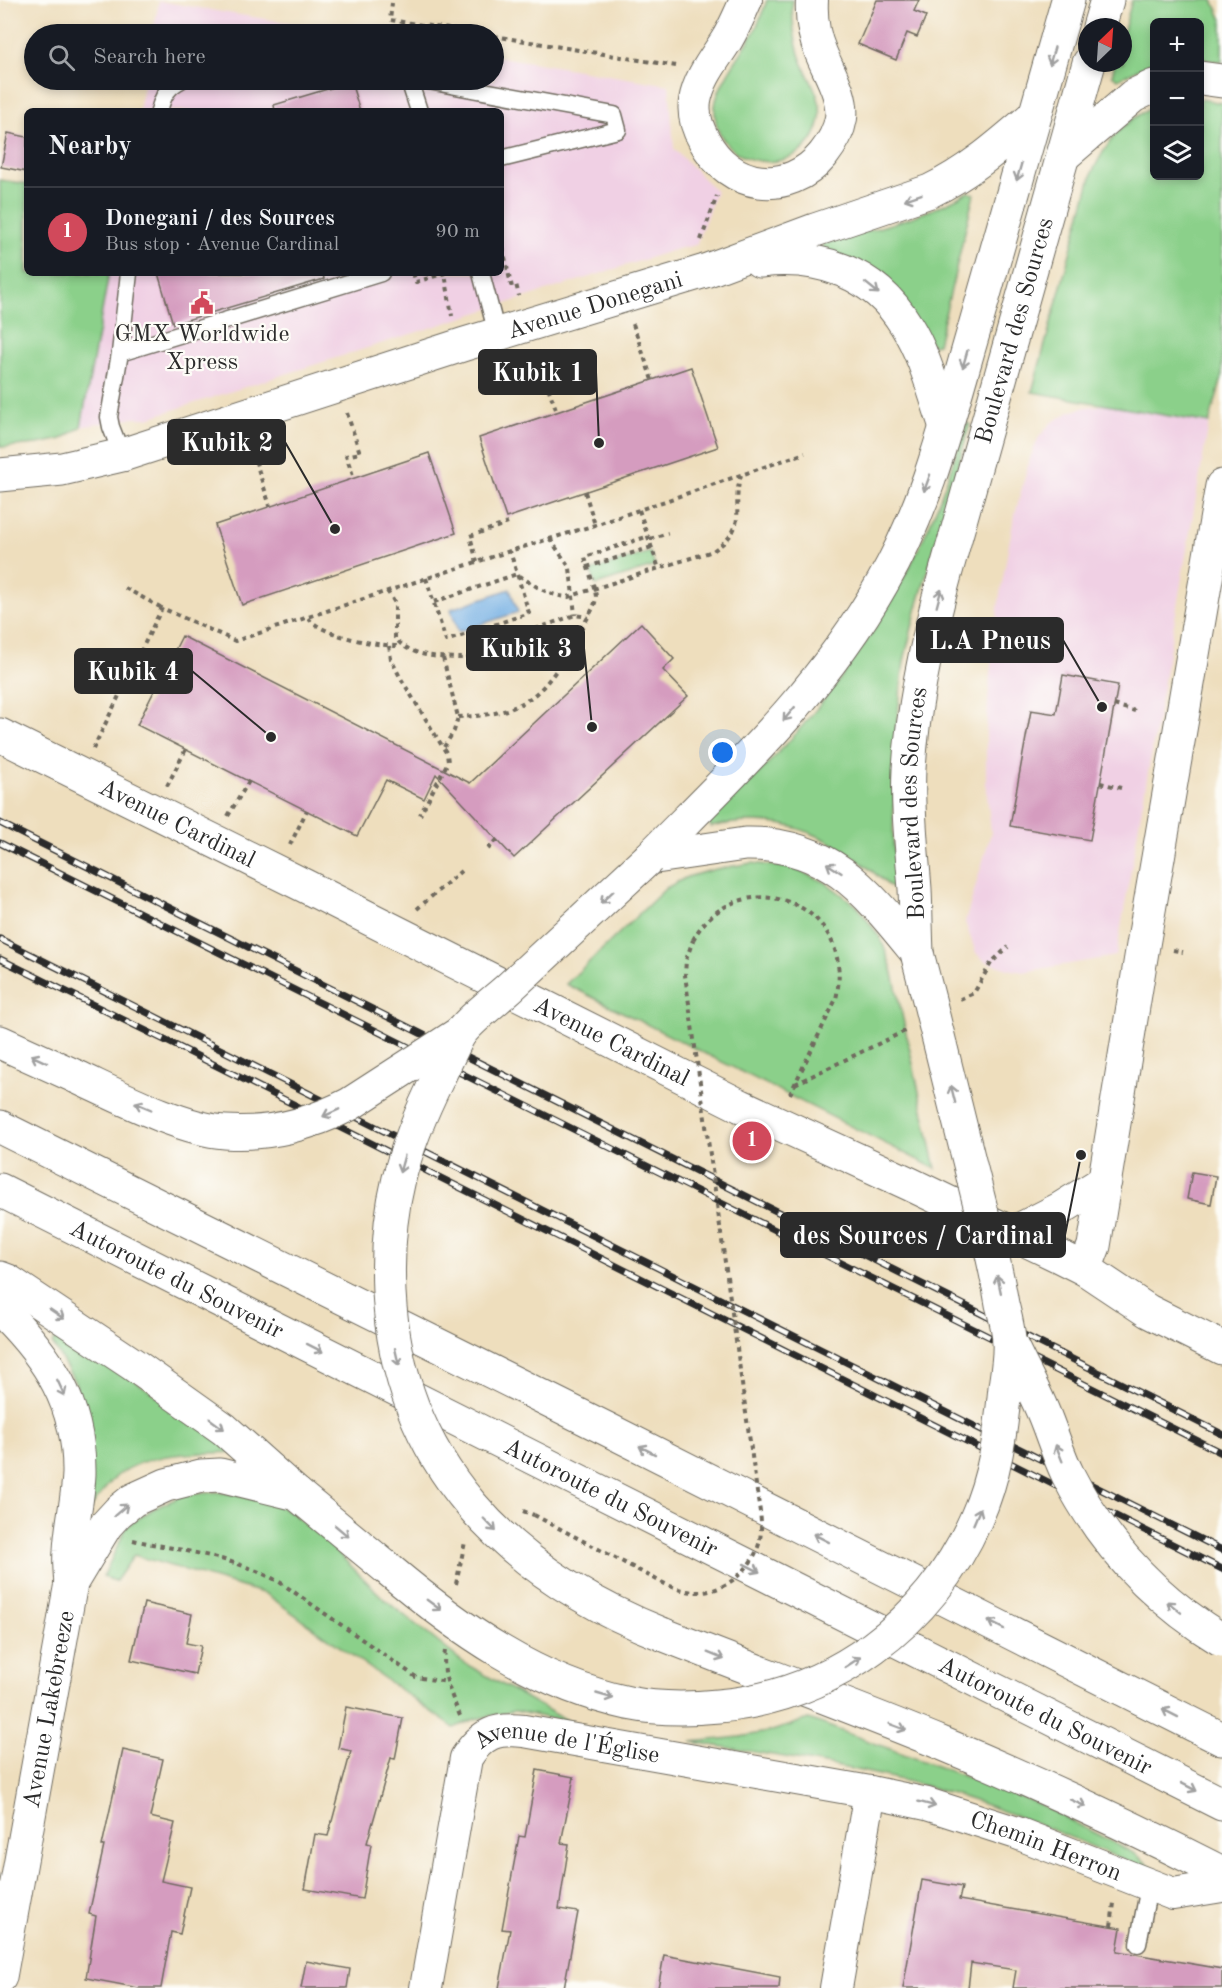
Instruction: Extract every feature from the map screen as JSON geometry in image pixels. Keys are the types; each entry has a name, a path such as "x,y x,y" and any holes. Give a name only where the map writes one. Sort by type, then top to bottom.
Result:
{"main road":[{"name":"Boulevard des Sources","path":"460,1033 650,858 786,718 826,668 883,582 910,528 946,427 1068,0"},
{"path":"1102,18 1107,0"},
{"name":"Boulevard des Sources","path":"1009,1341 989,1241 917,953 915,888 909,826 909,770 924,661 946,571 1086,72"},
{"path":"1204,79 1222,81"},
{"path":"1063,156 1133,96 1150,88"},
{"path":"702,260 815,230 930,191 947,183 980,161 1035,115"},
{"path":"702,260 744,263 795,258 820,262 863,281 894,308 906,325 919,351 946,427"},
{"name":"Avenue Donegani","path":"0,475 62,469 122,455 497,334 702,260"},
{"path":"1085,1269 1094,1246 1222,486"},
{"name":"Avenue Cardinal","path":"0,735 741,1106 1085,1269 1148,1311 1222,1348"},
{"path":"650,858 728,845 761,843 798,850 817,857 863,890 917,953"},
{"path":"0,1042 184,1123 224,1132 260,1131 293,1126 333,1113 460,1033"},
{"path":"460,1033 411,1136 401,1167 392,1205 388,1248 389,1298 394,1345 414,1413 446,1472 472,1507 505,1540 552,1577 624,1619 940,1743 1135,1829 1222,1873"},
{"path":"0,1127 343,1296 1222,1739"},
{"path":"1013,1233 1060,1209 1105,1181"},
{"name":"Autoroute du Souvenir","path":"0,1190 1222,1804"},
{"path":"0,1278 8,1281 117,1354 224,1429 297,1494 388,1569 441,1611 501,1652 546,1675 609,1698 646,1706 705,1707 746,1703 785,1694 808,1686 847,1666 877,1646 906,1621 935,1589 956,1558 978,1515 992,1473 1002,1425 1009,1341"},
{"path":"0,1310 32,1342 46,1361 65,1396 72,1416 79,1474 70,1551 71,1583"},
{"path":"1009,1341 1043,1412 1067,1473 1102,1530 1130,1566 1157,1593 1184,1615 1222,1640"},
{"path":"71,1583 106,1525 118,1512 134,1500 166,1485 201,1476 220,1475 297,1494"},
{"name":"Avenue Lakebreeze","path":"0,1977 71,1583"}],"street":[{"path":"746,0 728,38 699,86 695,101 695,116 706,145 720,163 745,179 760,183 792,178 808,171 828,149 841,117 835,86 816,38 812,0"},
{"name":"Avenue de l'Église","path":"426,1988 466,1758 472,1749 489,1734 509,1729 524,1731 870,1792"},
{"path":"836,1988 870,1792"},
{"name":"Chemin Herron","path":"870,1792 927,1804 972,1818 1173,1894 1222,1886"}],"lane":[{"path":"160,108 167,90"},
{"path":"412,90 418,108"},
{"path":"478,90 614,115 618,130 504,158"},
{"path":"122,455 109,417 120,353 129,276"},
{"path":"120,353 371,276"},
{"path":"482,276 497,334"},
{"path":"1138,1944 1151,1885"}],"path":[{"path":"392,3 390,20 416,24"},
{"path":"504,38 687,68"},
{"path":"702,260 719,189"},
{"path":"504,254 510,285 516,284"},
{"path":"414,276 416,282 435,276"},
{"path":"446,276 453,325"},
{"path":"632,319 652,380"},
{"path":"535,349 557,412"},
{"path":"346,409 360,453 346,456 354,478"},
{"path":"249,441 270,506"},
{"path":"124,588 235,642 426,578 595,525 805,453"},
{"path":"518,574 558,597 573,596 713,551 725,543 738,522 737,487 741,475"},
{"path":"585,492 595,525"},
{"path":"639,510 659,569"},
{"path":"477,562 470,536 476,532 508,523"},
{"path":"458,717 504,712 539,692 552,679 588,617 596,597 585,557 668,532"},
{"path":"550,539 570,568 575,615"},
{"path":"588,567 652,548"},
{"path":"426,578 446,641 530,613 510,551"},
{"path":"434,602 518,574"},
{"path":"387,591 395,603 395,638 409,650 443,658 497,660 504,656 524,633 575,615 588,617"},
{"path":"91,752 162,608"},
{"path":"308,618 313,624 329,633 389,646 402,646"},
{"path":"389,646 391,659 400,677 435,737 444,747 448,762 420,815"},
{"path":"443,658 458,717 454,731 444,747"},
{"path":"1114,705 1135,711"},
{"path":"166,789 186,749"},
{"path":"227,818 249,781"},
{"path":"1100,783 1121,788"},
{"path":"288,849 307,810"},
{"path":"488,849 497,840"},
{"path":"415,912 461,871"},
{"path":"534,1515 675,1589 701,1592 722,1586 738,1576 754,1557 760,1540 761,1519 685,975 689,949 698,930 713,913 732,903 754,897 791,903 810,915 827,933 837,958 839,985 836,999 787,1100"},
{"path":"128,1539 234,1562 262,1572 416,1677 447,1682"},
{"path":"1111,1926 1115,1896"}],"shaded area":[{"path":"159,1 297,24 155,24"},
{"path":"504,58 669,85 674,149 716,191 696,245 677,249 148,418 131,418 81,427 108,276 504,276 504,108 140,108 143,90 504,90"},
{"path":"1106,405 1209,423 1116,956 1023,972 985,961 976,953 965,922 991,833 986,783 986,733 999,600 1013,522 1030,458 1039,437 1051,423 1069,412"}],"green space":[{"path":"767,0 792,0 797,48 817,94 820,119 812,139 798,153 780,160 762,161 743,156 728,145 718,128 715,106 720,89 753,34"},
{"path":"1132,0 1213,0 1222,20 1222,62 1204,59 1204,18 1150,18 1150,65 1132,72 1132,18 1127,18"},
{"path":"1113,72 1132,72 1118,79 1112,75"},
{"path":"1204,100 1222,103 1222,378 1209,423 1032,392 1092,173 1110,142 1124,126 1150,109 1150,180 1204,180"},
{"path":"0,180 24,184 24,276 108,276 81,427 62,439 38,444 0,447"},
{"path":"968,192 974,194 938,344 933,345 821,248 823,244 934,209"},
{"path":"966,423 970,424 916,611 904,661 895,739 893,843 897,886 892,889 852,855 809,832 763,822 711,827 708,821 798,732 824,700 872,632 922,542 943,492"},
{"path":"650,552 655,566 596,585 591,571"},
{"path":"752,863 792,868 825,882 857,906 881,939 892,969 936,1169 566,984 666,888 687,877"},
{"path":"63,1330 237,1452 175,1455 146,1461 118,1475 88,1511 76,1384 52,1343"},
{"path":"216,1492 260,1497 289,1511 325,1540 384,1599 464,1663 571,1723 515,1711 475,1719 454,1728 266,1594 134,1555 116,1581 103,1577 127,1526 153,1509 184,1495"},
{"path":"809,1719 1039,1804 1135,1854 1167,1879 1020,1817 929,1787 841,1767 692,1742 772,1731"}],"water":[{"path":"510,589 518,612 458,632 451,609"}],"building":[{"path":"877,0 919,0 914,11 926,16 917,37 907,33 896,60 858,44"},
{"path":"324,90 353,90 359,108 274,108 274,105"},
{"path":"8,133 24,136 24,171 1,167"},
{"path":"159,276 324,276 324,279 173,324"},
{"path":"691,367 718,447 506,518 479,438"},
{"path":"429,453 456,533 242,605 215,525"},
{"path":"641,623 674,659 663,670 688,696 514,858 436,774 424,799 386,780 357,836 137,725 182,636 470,783"},
{"path":"1063,675 1118,685 1090,840 1010,826 1031,710 1056,714"},
{"path":"1192,1172 1216,1176 1211,1204 1187,1199"},
{"path":"144,1603 192,1614 186,1643 201,1646 195,1674 131,1660"},
{"path":"346,1707 403,1718 395,1759 391,1758 367,1843 371,1844 362,1899 305,1889 315,1834 328,1836 351,1751 338,1748"},
{"path":"123,1750 163,1759 150,1817 175,1823 161,1881 190,1887 180,1934 171,1932 161,1988 139,1988 86,1978 96,1916 89,1914"},
{"path":"537,1770 574,1777 561,1843 569,1844 559,1909 578,1912 564,1988 499,1988 510,1930 502,1929 519,1836 525,1837"},
{"path":"922,1880 962,1887 959,1900 1121,1928 1117,1951 1222,1969 1222,1988 1013,1988 1016,1970 971,1963 968,1988 903,1988"},
{"path":"664,1955 780,1977 779,1988 658,1988"},
{"path":"306,1961 350,1969 347,1988 301,1988"}],"railway":[{"path":"0,823 1222,1434"},
{"path":"0,843 1222,1453"},
{"path":"0,939 1222,1550"},
{"path":"0,959 1222,1569"}],"place":[{"name":"GMX Worldwide Xpress","path":"202,303"},
{"name":"Kubik 1","path":"599,443"},
{"name":"Kubik 2","path":"335,529"},
{"name":"L.A Pneus","path":"1102,707"},
{"name":"Kubik 3","path":"592,727"},
{"name":"Kubik 4","path":"271,737"},
{"name":"Donegani / des Sources","path":"752,1141"},
{"name":"des Sources / Cardinal","path":"1081,1155"}]}
